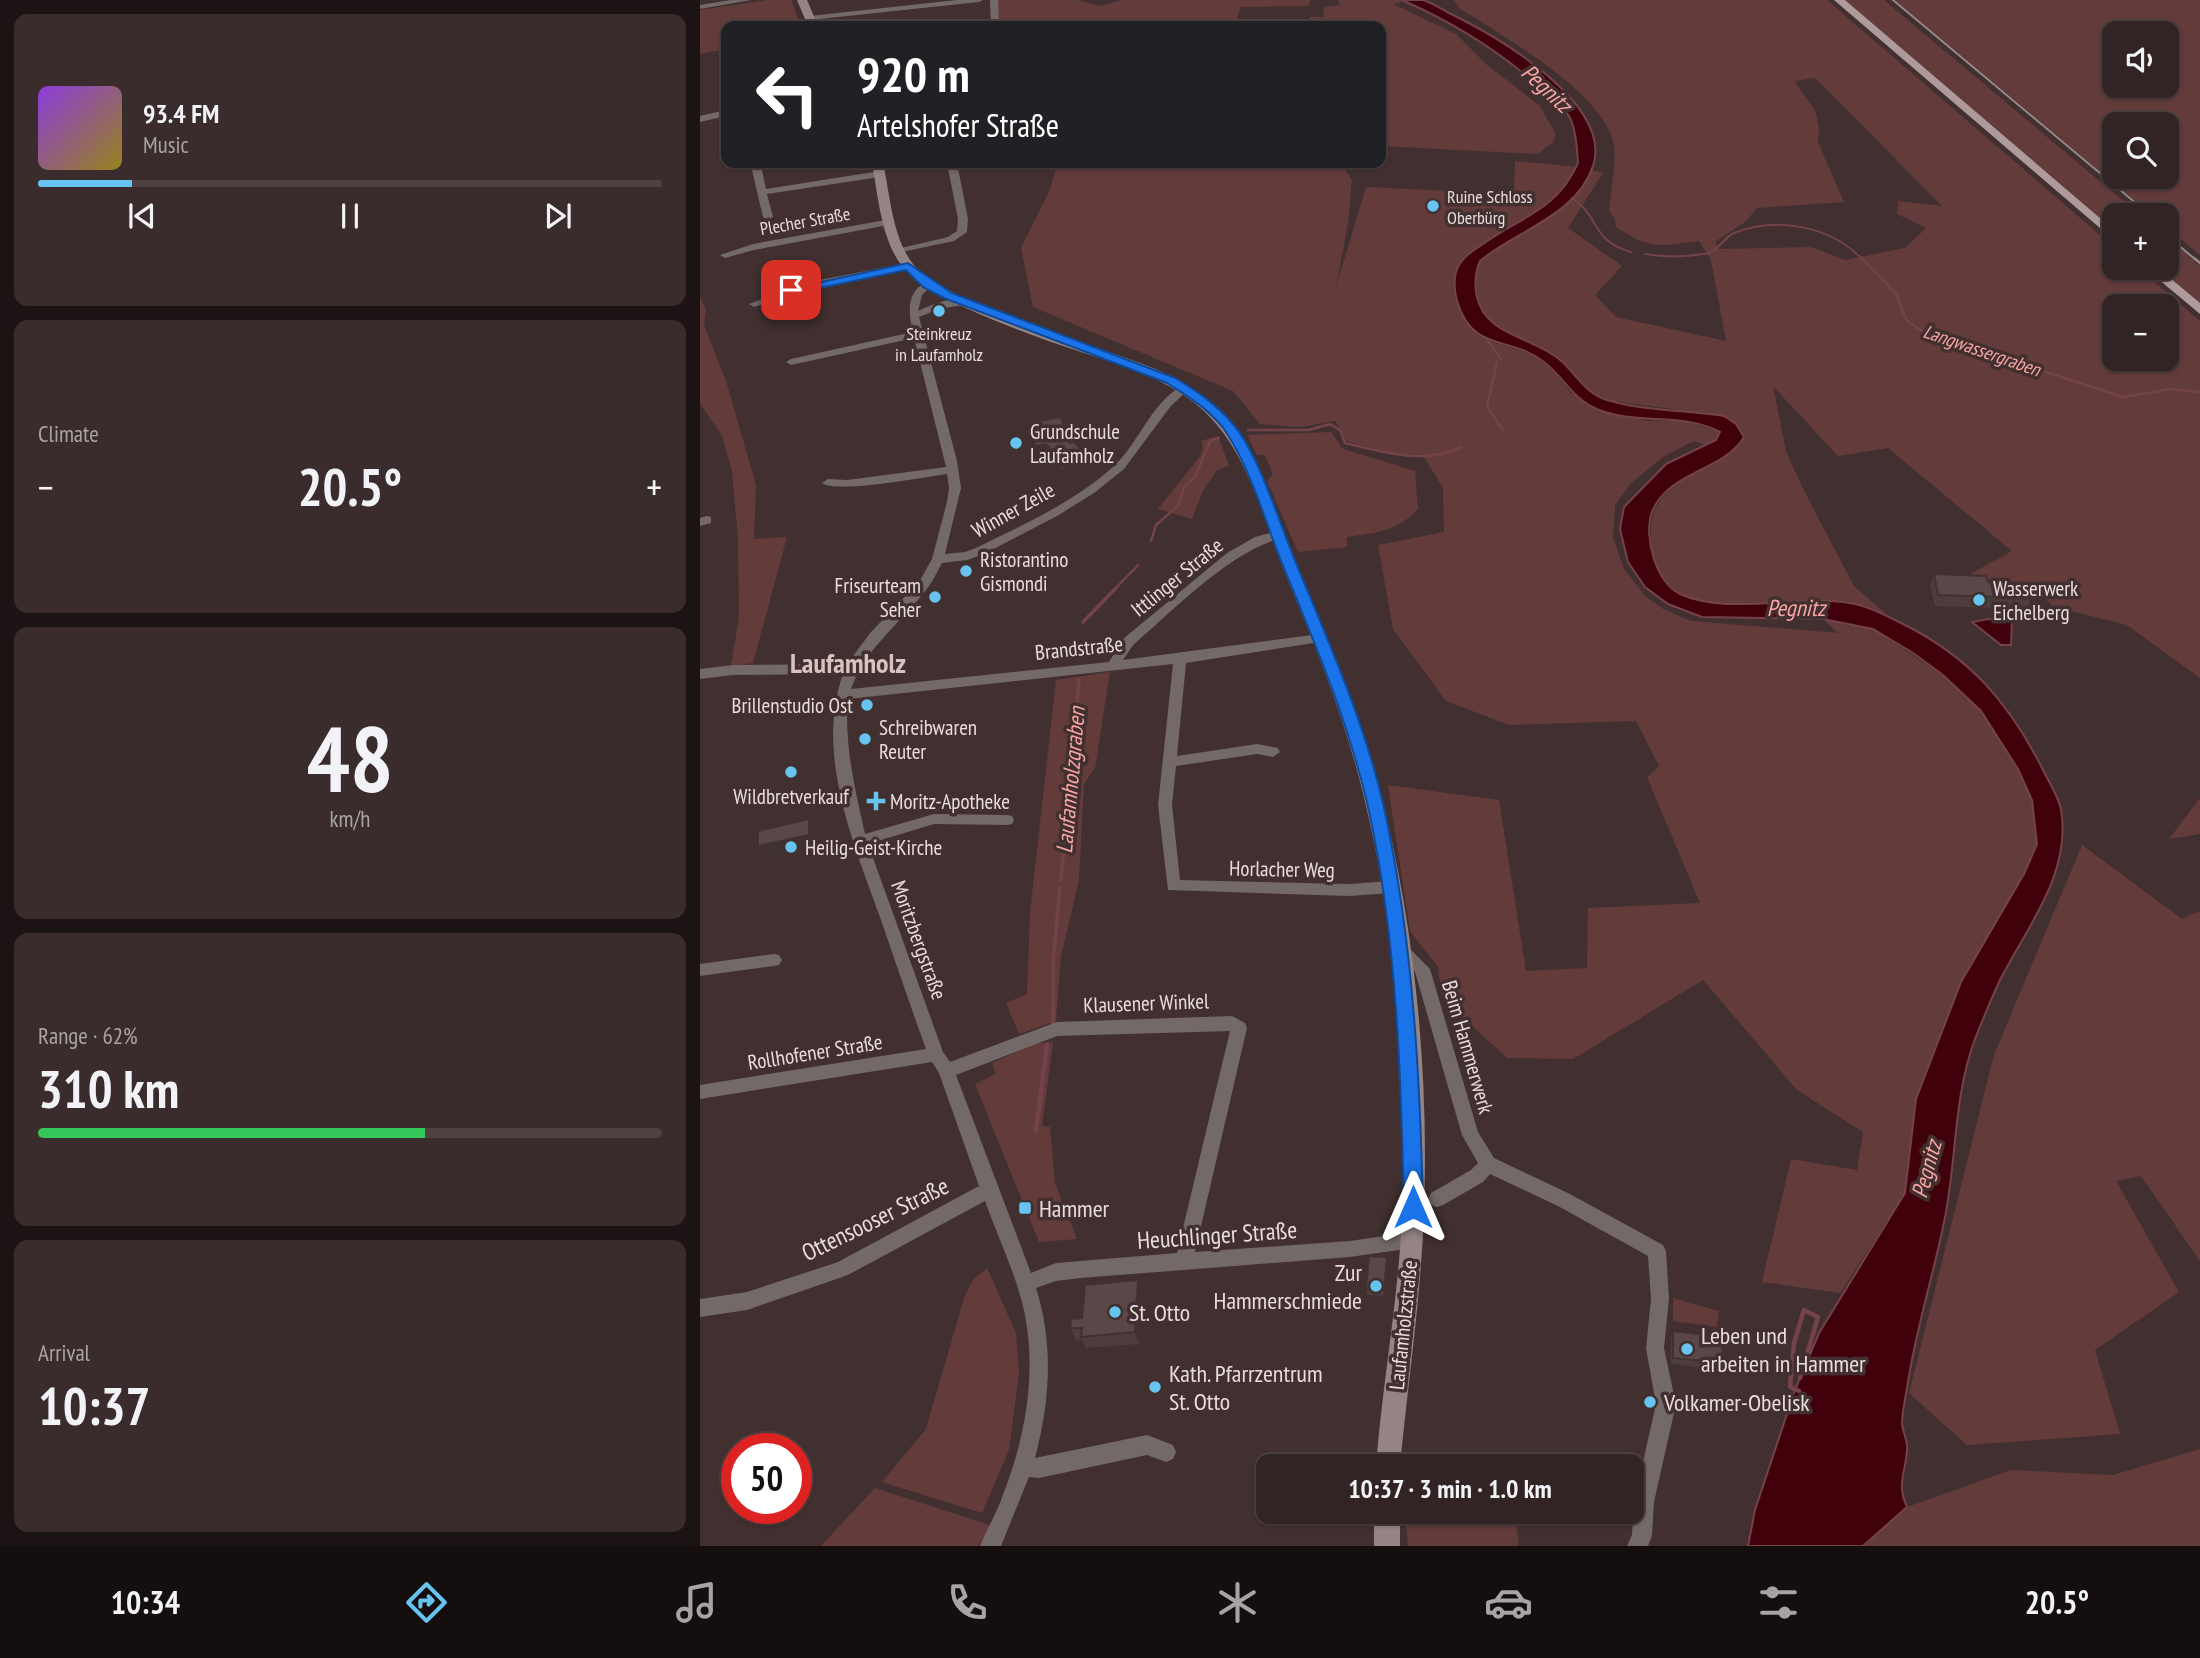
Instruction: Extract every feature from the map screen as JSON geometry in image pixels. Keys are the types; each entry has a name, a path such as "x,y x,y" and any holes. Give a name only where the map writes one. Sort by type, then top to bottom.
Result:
{"main road":[{"path":"802,0 811,21"},
{"path":"1839,0 2102,226"},
{"name":"Laufamholzstraße","path":"878,169 900,251 908,266 933,287 963,302 1149,371 1185,388 1214,410 1234,435 1320,638 1368,776 1391,887 1399,948 1411,1103 1412,1240 1389,1454"},
{"path":"2165,280 2200,310"},
{"path":"1387,1524 1387,1546"}],"street":[{"path":"700,7 747,0"},
{"path":"819,21 979,0"},
{"path":"994,0 995,21"},
{"path":"700,119 721,114"},
{"path":"756,168 768,217"},
{"path":"900,251 951,239 962,232 963,219 953,168"},
{"path":"762,192 878,169"},
{"name":"Plecher Straße","path":"725,256 766,244 891,222"},
{"path":"754,304 813,284 908,266"},
{"path":"919,324 933,287"},
{"path":"791,362 919,324 936,306 963,302"},
{"name":"Moritzbergstraße","path":"919,324 956,488 938,559 918,593 876,635 850,669 842,695 839,724 845,779 860,841 936,1054 946,1071 989,1190 1027,1283 1036,1325 1039,1361 1035,1412 1025,1467 990,1546"},
{"name":"Winner Zeile","path":"938,559 980,551 1104,480 1127,460 1174,397 1185,388"},
{"path":"828,483 847,484 952,470"},
{"name":"Ittlinger Straße","path":"1114,665 1128,642 1231,556 1259,540 1278,535"},
{"name":"Brandstraße","path":"842,695 1180,659 1320,638"},
{"path":"1180,659 1168,762 1257,750 1273,752"},
{"path":"700,674 733,670 850,669"},
{"name":"Horlacher Weg","path":"1168,762 1165,805 1173,886 1338,890 1391,887"},
{"path":"860,841 934,819 1007,820"},
{"name":"Beim Hammerwerk","path":"1399,948 1422,968 1470,1136 1488,1164"},
{"path":"700,970 774,960"},
{"name":"Klausener Winkel","path":"946,1071 1057,1029 1232,1023 1239,1028 1184,1261"},
{"name":"Rollhofener Straße","path":"700,1092 936,1054"},
{"path":"1437,1199 1477,1176 1488,1164 1564,1200 1657,1251 1660,1299 1655,1348 1666,1405 1637,1546"},
{"name":"Ottensooser Straße","path":"700,1308 747,1301 842,1269 989,1190"},
{"name":"Heuchlinger Straße","path":"1027,1283 1056,1272 1350,1249 1412,1240"},
{"path":"1025,1467 1039,1468 1147,1445 1166,1452"}],"shaded area":[{"path":"767,0 791,0 799,21 721,21 721,50 700,54 700,10"},
{"path":"997,0 1078,0 1101,6 1121,0 1310,0 1309,6 1240,7 1237,21 998,21"},
{"path":"1338,0 1402,0 1404,1 1393,4 1456,34 1487,65 1539,105 1556,134 1553,142 1538,154 1386,146 1386,21 1310,21 1310,17 1323,17 1324,7 1340,5"},
{"path":"1454,0 1827,0 2102,237 2102,280 2152,280 2168,294 2102,294 2102,371 2179,371 2179,303 2200,321 2200,678 2127,625 2054,607 2036,591 1965,577 2012,551 1888,448 1838,456 1773,386 1786,451 1802,487 1854,586 1887,615 1852,603 1833,601 1714,603 1693,599 1669,586 1658,571 1653,554 1653,514 1666,493 1675,485 1719,459 1723,416 1606,400 1587,391 1577,378 1514,335 1493,325 1480,311 1475,273 1480,261 1573,199 1591,170 1603,173 1568,228 1622,266 1595,295 1616,317 1726,341 1711,260 1699,241 1647,243 1616,227 1615,219 1609,211 1614,148 1604,122 1570,84 1523,49 1459,8","holes":["1815,78 1942,206 1898,201 1897,214 1926,228 1905,248 1845,260 1811,247 1718,249 1716,241 1745,222 1757,208 1844,202 1818,142 1819,128 1815,110 1794,81"]},
{"path":"1845,0 1884,0 2102,183 2102,189 2109,189 2126,203 2102,203 2102,220"},
{"path":"1895,0 2200,0 2200,255 2179,237 2179,203 2138,203 2121,189 2179,189 2179,112 2102,112 2102,173"},
{"path":"1515,161 1577,167 1553,198 1488,240 1459,265 1486,340 1531,354 1544,361 1571,393 1645,421 1685,421 1720,432 1716,440 1705,445 1694,441 1663,457 1631,483 1615,505 1613,538 1624,569 1646,597 1663,609 1691,621 1838,633 1823,619 1873,629 1942,675 1981,711 2018,769 2032,800 2037,844 1916,1098 1905,1193 1840,1293 1762,1282 1791,1159 1857,1170 1863,1132 1797,1090 1703,980 1573,1059 1507,1058 1442,998 1438,967 1410,931 1388,785 1499,800 1526,971 1587,968 1588,908 1700,903 1647,777 1659,766 1636,721 1509,725 1446,701 1393,629 1378,545 1444,532 1443,488 1422,454 1399,455 1347,441 1335,421 1300,427 1260,424 1233,391 1033,307 1021,248 1049,192 1056,168 1344,168 1352,180 1348,223 1336,287 1366,187 1514,194"},
{"path":"2179,248 2200,266 2200,304 2172,280 2179,280"},
{"path":"700,297 706,310 704,325 726,381 756,485 754,539 787,537 753,663 731,666 739,617 738,539 732,471 722,436 700,403"},
{"path":"1331,432 1343,449 1415,471 1418,509 1394,526 1347,537 1347,547 1298,552 1267,481 1273,474 1265,455 1257,455 1247,435"},
{"path":"1218,436 1229,466 1217,470 1203,491 1192,519 1158,509 1200,456 1203,448 1201,441"},
{"path":"1110,672 1095,768 1084,784 1079,880 1061,956 1056,1021 1019,1034 1006,1003 1027,994 1030,913 1056,680"},
{"path":"2200,798 2200,834 2169,839"},
{"path":"2082,845 2182,919 2200,911 2200,1261 2141,1176 2116,1181 2179,1292 2095,1350 2120,1434 1967,1445 1909,1393 1994,1055"},
{"path":"1053,1042 1042,1126 1050,1127 1055,1183 1077,1239 1039,1242 975,1084 996,1074 992,1063 1037,1043"},
{"path":"987,1268 1016,1333 1019,1372 1009,1450 982,1513 882,1482 926,1429 964,1298 973,1280"},
{"path":"1673,1298 1719,1311 1717,1327 1673,1321"},
{"path":"2200,1449 2200,1546 1863,1546 1907,1507 2011,1470 2113,1475"},
{"path":"875,1488 990,1525 979,1546 821,1546"},
{"path":"1406,1524 1516,1524 1519,1546 1408,1546"}],"water":[{"name":"Pegnitz","path":"1402,0 1423,0 1432,4 1476,27 1525,58 1570,98 1586,120 1595,143 1593,166 1585,183 1573,198 1544,221 1480,261 1476,292 1482,310 1500,328 1559,359 1586,388 1599,397 1635,406 1724,416 1736,424 1744,437 1723,457 1670,488 1652,512 1649,533 1651,546 1664,580 1680,594 1720,603 1830,601 1857,604 1927,637 1968,667 2002,704 2030,746 2060,804 2063,833 2054,877 2045,899 1993,994 1968,1061 1959,1107 1944,1222 1903,1411 1902,1424 1907,1454 1902,1490 1907,1507 1863,1546 1748,1546 1755,1510 1795,1390 1819,1333 1905,1193 1916,1099 1961,982 2024,874 2037,844 2032,800 2018,769 1981,711 1943,675 1873,629 1823,619 1702,617 1668,604 1645,587 1628,562 1620,529 1624,507 1666,464 1716,440 1720,432 1707,426 1678,420 1619,416 1594,408 1578,397 1544,362 1531,354 1483,336 1464,318 1455,287 1459,265 1473,251 1537,211 1560,192 1578,163 1575,132 1564,110 1496,52 1460,29"},
{"path":"1988,619 2012,620 2011,645 2001,645 1972,622"}],"building":[{"path":"1061,417 1070,443 1073,441 1083,451 1061,460 1046,444 1035,446 1029,423"},
{"path":"1934,574 1986,576 1988,582 2027,583 2031,598 1938,595"},
{"path":"809,819 809,835 758,846 758,831"},
{"name":"Zur Hammerschmiede","path":"1369,1256 1387,1257 1384,1290 1366,1289"},
{"name":"St. Otto","path":"1138,1280 1135,1332 1081,1337 1082,1328 1070,1328 1071,1319 1082,1318 1085,1285"},
{"path":"1673,1331 1722,1337 1723,1363 1673,1358"}],"waterway":[{"name":"Langwassergraben","path":"1572,198 1588,213 1602,235 1618,247 1631,252"},
{"name":"Langwassergraben","path":"1645,254 1677,256 1709,253 1734,233 1768,225 1786,225 1803,227 1836,239 1863,260"},
{"name":"Langwassergraben","path":"1862,258 1896,294 1907,321 1925,333 2123,397 2172,389 2200,392"},
{"name":"Laufamholzgraben","path":"1486,338 1501,359"},
{"name":"Laufamholzgraben","path":"1497,362 1487,407 1503,430"},
{"name":"Laufamholzgraben","path":"1248,430 1309,430 1330,424 1340,430 1345,443 1404,455 1433,455 1462,447"},
{"name":"Laufamholzgraben","path":"1151,541 1156,525 1179,505 1184,487 1195,477 1210,441 1219,438"},
{"name":"Laufamholzgraben","path":"1114,590 1138,565"},
{"name":"Laufamholzgraben","path":"1083,622 1116,588"},
{"name":"Laufamholzgraben","path":"1061,880 1079,680"},
{"name":"Laufamholzgraben","path":"1053,1023 1053,961 1060,887"},
{"name":"Laufamholzgraben","path":"1036,1130 1047,1045"},
{"path":"1799,1391 1790,1387 1794,1343 1804,1310 1818,1317 1800,1378"}],"railway":[{"path":"1893,0 2136,203"},
{"path":"2179,246 2196,260"},
{"path":"2194,258 2200,263"}],"place":[{"name":"Ruine Schloss Oberbürg","path":"1433,206"},
{"name":"Steinkreuz in Laufamholz","path":"939,311"},
{"name":"Grundschule Laufamholz","path":"1016,443"},
{"name":"Ristorantino Gismondi","path":"966,571"},
{"name":"Friseurteam Seher","path":"935,597"},
{"name":"Wasserwerk Eichelberg","path":"1979,600"},
{"name":"Brillenstudio Ost","path":"867,705"},
{"name":"Schreibwaren Reuter","path":"865,739"},
{"name":"Wildbretverkauf","path":"791,772"},
{"name":"Moritz-Apotheke","path":"876,801"},
{"name":"Heilig-Geist-Kirche","path":"791,847"},
{"name":"Hammer","path":"1025,1208"},
{"name":"Zur Hammerschmiede","path":"1376,1286"},
{"name":"St. Otto","path":"1115,1312"},
{"name":"Leben und arbeiten in Hammer","path":"1687,1349"},
{"name":"Kath. Pfarrzentrum St. Otto","path":"1155,1387"},
{"name":"Volkamer-Obelisk","path":"1650,1402"}],"district":[{"name":"Laufamholz","path":"848,662"}],"route":[{"path":"791,290 908,266 928,284 948,296 1171,380 1204,401 1229,428 1248,464 1320,638 1361,754 1384,841 1399,948 1408,1051 1413,1207"}]}
